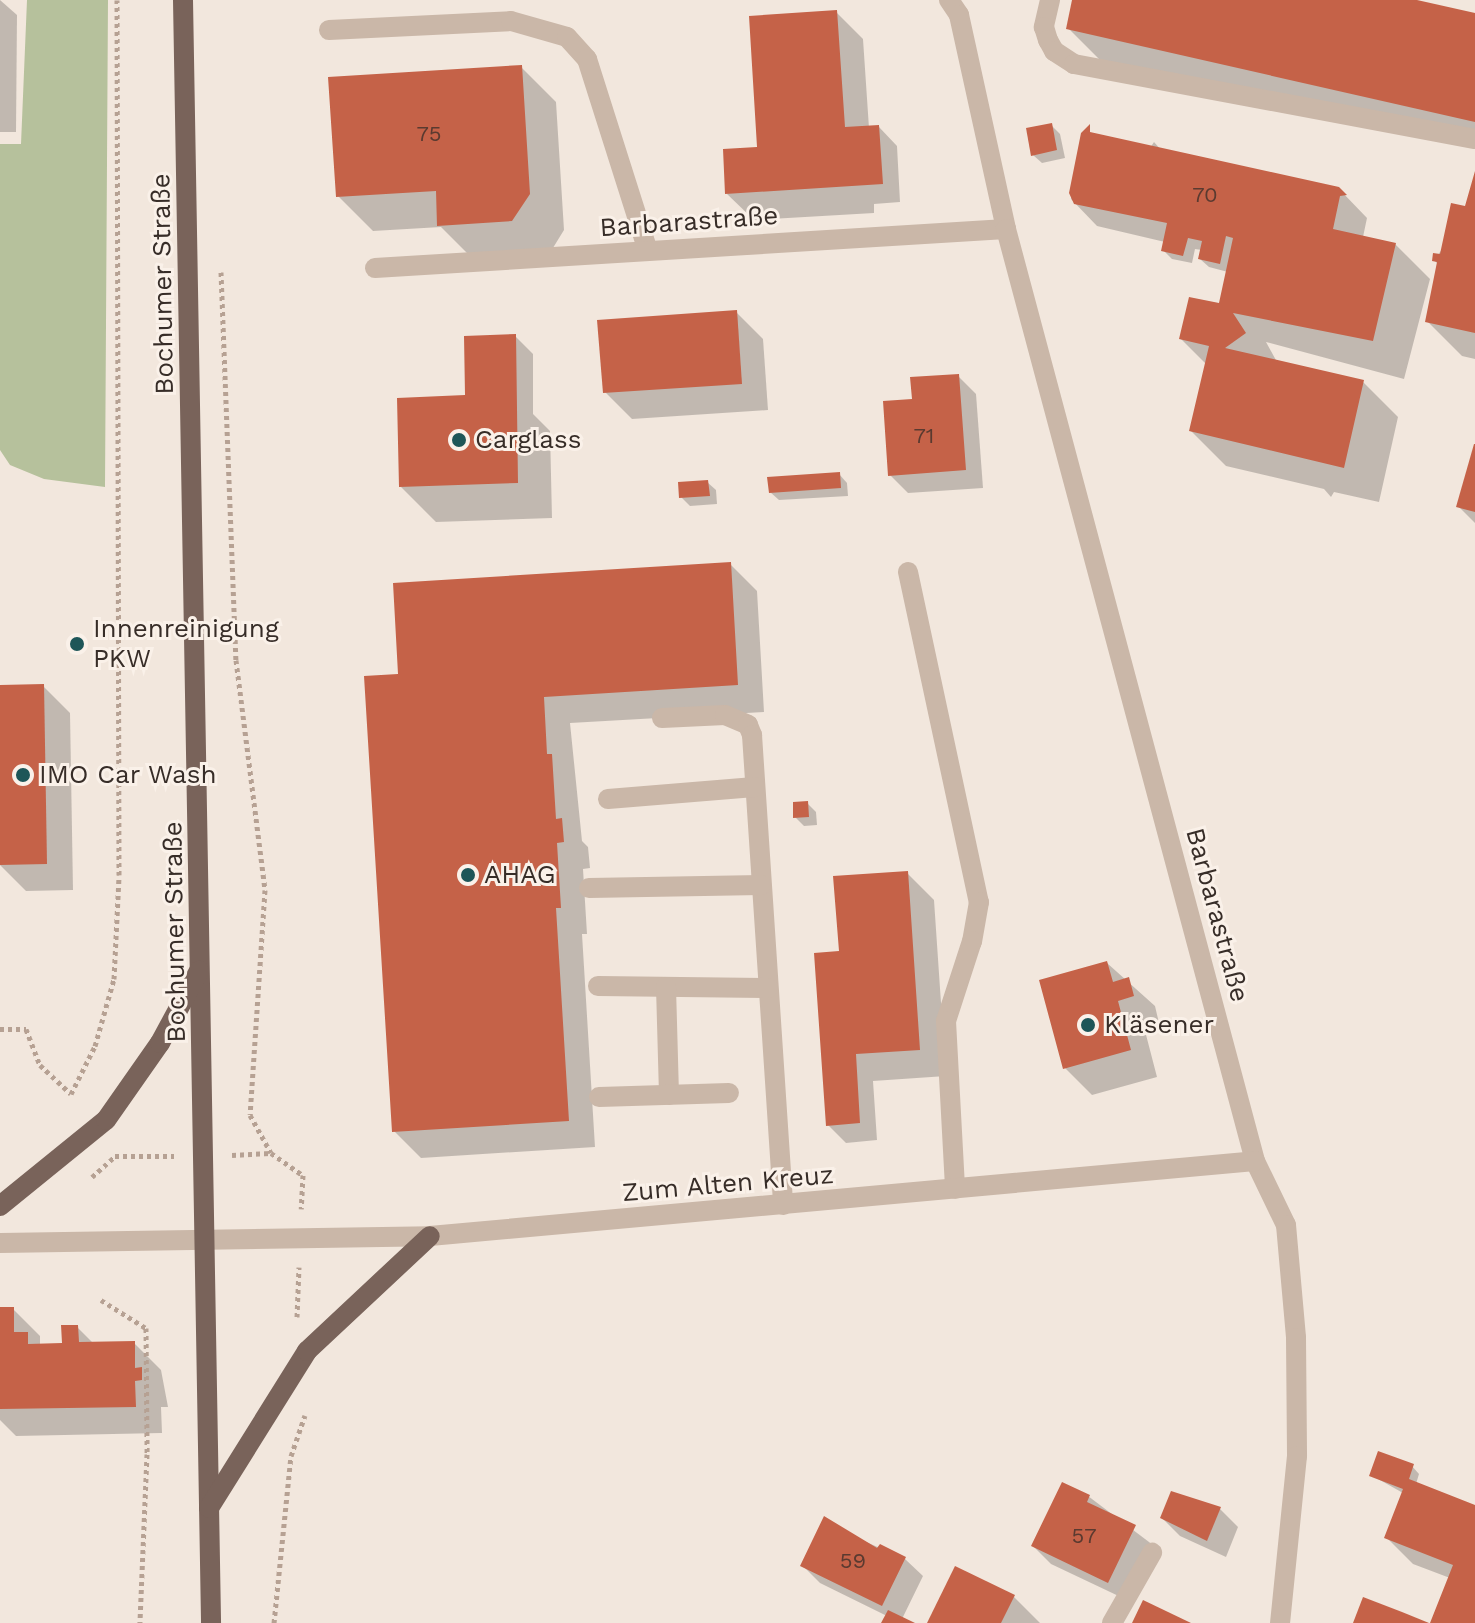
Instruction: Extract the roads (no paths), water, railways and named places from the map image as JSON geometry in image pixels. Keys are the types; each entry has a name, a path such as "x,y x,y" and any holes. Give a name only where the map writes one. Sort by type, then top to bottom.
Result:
{"main road":[{"name":"Bochumer Straße","path":"183,0 211,1623"},
{"path":"0,1206 106,1120 160,1043 201,967"},
{"path":"209,1508 307,1351 430,1236"}],"street":[{"name":"Barbarastraße","path":"949,0 959,15 1006,229 1255,1161 1286,1225 1296,1338 1297,1456 1280,1623"},
{"path":"1050,0 1044,27 1048,40 1054,51 1074,64 1475,139"},
{"path":"329,30 511,21 567,37 587,59 648,251"},
{"name":"Barbarastraße","path":"375,268 1006,229"},
{"path":"908,572 979,902 972,941 946,1021 955,1189"},
{"path":"662,718 725,715 748,725 755,787 783,1205"},
{"path":"608,799 755,787"},
{"path":"589,888 761,885"},
{"path":"598,986 768,988"},
{"path":"666,987 669,1095"},
{"path":"599,1097 729,1093"},
{"name":"Zum Alten Kreuz","path":"0,1243 300,1242 430,1236 1255,1161"},
{"path":"1112,1623 1152,1553"}],"place":[{"name":"Carglass","path":"459,440"},
{"name":"Innenreinigung PKW","path":"77,644"},
{"name":"IMO Car Wash","path":"23,775"},
{"name":"AHAG","path":"468,875"},
{"name":"Kläsener","path":"1088,1025"}]}
